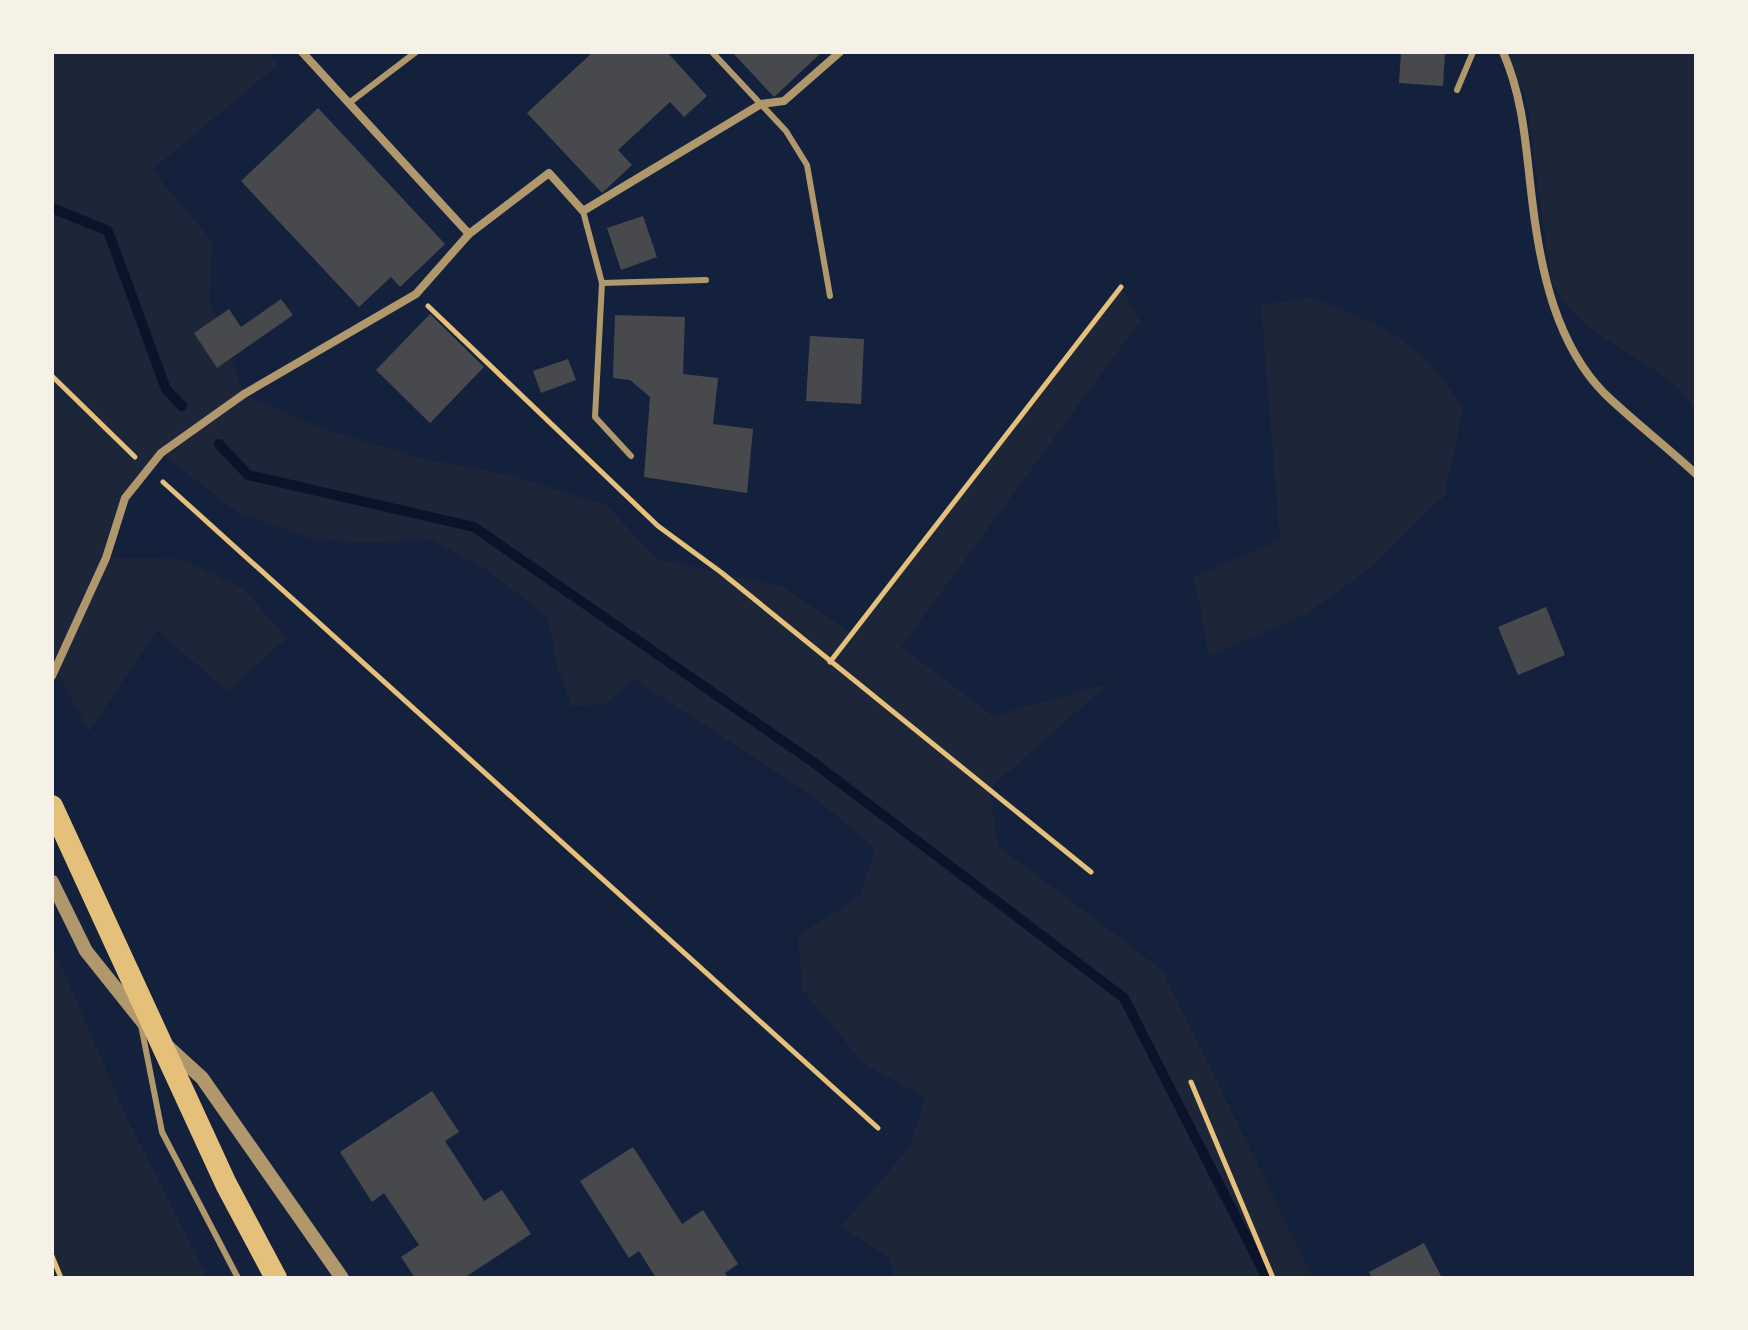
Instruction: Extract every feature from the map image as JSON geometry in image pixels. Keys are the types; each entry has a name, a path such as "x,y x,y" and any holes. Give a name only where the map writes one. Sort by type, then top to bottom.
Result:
{"highway":[{"path":"52,806 220,1170 276,1278"}],"street":[{"path":"302,52 469,234"},
{"path":"52,676 106,558 125,498 161,453 244,394 416,294 469,234 549,173 583,211 761,104 784,101 840,52"},
{"path":"1503,52 1514,77 1524,126 1536,232 1555,311 1576,353 1602,391 1696,474"},
{"path":"52,882 86,951 140,1022 202,1078 342,1278"}],"lane":[{"path":"349,103 416,52"},
{"path":"712,52 786,131 807,165 830,296"},
{"path":"1457,90 1473,52"},
{"path":"583,211 602,283 595,417 631,456"},
{"path":"602,283 706,280"},
{"path":"140,1022 162,1132 238,1278"}],"path":[{"path":"830,662 1121,287"},
{"path":"416,294 658,526 1091,872"},
{"path":"52,376 148,469 878,1128"},
{"path":"1191,1082 1273,1278"},
{"path":"52,1256 61,1278"}],"shaded area":[{"path":"52,52 266,52 278,65 152,170 212,241 209,299 244,394 318,427 424,459 510,475 606,505 658,559 783,587 852,633 1121,287 1140,321 901,647 993,716 1108,684 989,789 998,846 1162,970 1313,1278 895,1278 889,1258 841,1227 911,1145 925,1097 864,1064 802,989 798,936 860,896 876,849 813,796 634,679 605,704 572,706 557,666 548,617 488,571 432,540 363,542 312,539 236,511 161,453 125,498 106,558 180,559 244,589 287,638 227,691 157,630 89,732 52,662"},
{"path":"1500,52 1696,52 1696,411 1672,383 1588,326 1560,297 1551,280 1526,96"},
{"path":"1312,298 1381,327 1414,349 1430,364 1463,407 1445,495 1373,566 1307,614 1209,656 1194,577 1280,540 1261,305"},
{"path":"52,945 129,1123 208,1278 52,1278"}],"building":[{"path":"593,52 667,52 707,96 684,117 670,102 618,150 632,165 602,193 527,113"},
{"path":"732,52 822,52 774,97"},
{"path":"1401,52 1445,52 1443,86 1399,83"},
{"path":"318,108 445,244 400,287 391,277 359,307 241,181"},
{"path":"643,216 657,257 621,270 607,228"},
{"path":"281,299 293,315 217,368 194,333 229,309 241,327"},
{"path":"430,314 484,367 430,423 376,370"},
{"path":"615,315 685,317 683,374 718,378 713,424 753,429 747,493 644,477 650,397 630,380 613,378"},
{"path":"810,336 864,339 861,404 806,401"},
{"path":"568,359 576,380 541,393 533,371"},
{"path":"1546,607 1565,655 1518,675 1498,627"},
{"path":"432,1091 459,1132 445,1141 484,1201 502,1190 531,1234 464,1278 415,1278 401,1257 419,1245 384,1193 372,1202 340,1152"},
{"path":"633,1147 682,1224 703,1210 738,1264 725,1273 728,1278 656,1278 639,1251 629,1258 580,1181"},
{"path":"1424,1243 1442,1278 1372,1278 1369,1272"}],"waterway":[{"path":"52,208 108,231 166,389 182,406"},
{"path":"219,444 248,475 474,527 813,762 1124,998 1267,1278"}]}
